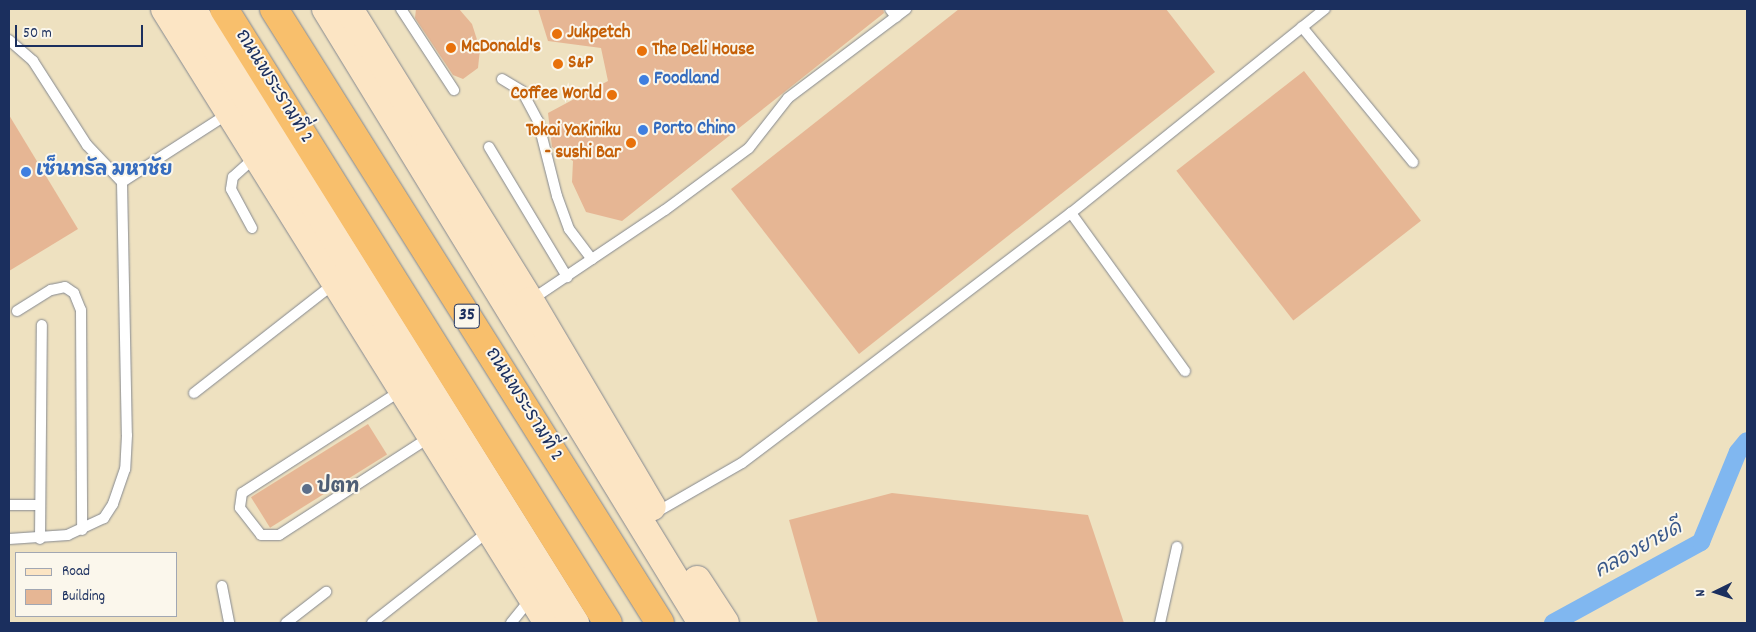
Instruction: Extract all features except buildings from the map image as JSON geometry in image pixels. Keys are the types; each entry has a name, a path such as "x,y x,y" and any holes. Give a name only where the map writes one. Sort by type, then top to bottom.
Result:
{"highway":[{"name":"ถนนพระรามที่ 2","path":"224,9 608,623"},
{"name":"ถนนพระรามที่ 2","path":"274,9 660,623"}],"main road":[{"path":"165,9 255,157 335,282 414,386 574,623"},
{"path":"192,9 414,386 431,437 548,623"},
{"path":"326,9 655,512 725,623"},
{"path":"349,9 702,623"}],"lane":[{"path":"401,9 454,90"},
{"path":"523,311 566,277 749,148 788,98 893,13 906,9"},
{"path":"655,512 742,462 1071,213 1302,27 1320,10"},
{"path":"1302,27 1413,162"},
{"path":"9,40 32,61 87,145 122,182 125,469 113,504 104,518 82,530 40,539 9,539"},
{"path":"502,78 522,92 538,121 557,196 569,229 592,259"},
{"path":"122,182 229,113"},
{"path":"489,147 566,277"},
{"path":"252,228 231,190 233,177 255,157"},
{"path":"1071,213 1186,371"},
{"path":"194,393 335,282"},
{"path":"17,311 51,290 65,287 74,293 81,310 82,530"},
{"path":"40,539 42,325"},
{"path":"414,386 242,493 240,508 261,535 279,535 431,437"},
{"path":"9,505 39,505"},
{"path":"372,623 490,531"},
{"path":"1160,623 1177,547"},
{"path":"222,586 229,623"},
{"path":"286,623 326,592"},
{"path":"510,623 531,597"}],"waterway":[{"name":"คลองยายดี","path":"1553,623 1701,542 1738,452 1747,441"}],"place":[{"name":"Jukpetch","path":"557,34"},
{"name":"McDonald's","path":"451,48"},
{"name":"The Deli House","path":"642,51"},
{"name":"S&P","path":"558,64"},
{"name":"Foodland","path":"644,80"},
{"name":"Coffee World","path":"612,95"},
{"name":"Porto Chino","path":"643,130"},
{"name":"Tokai YaKiniku - sushi Bar","path":"631,143"},
{"name":"เซ็นทรัล มหาชัย","path":"26,172"},
{"name":"ปตท","path":"307,489"}]}
